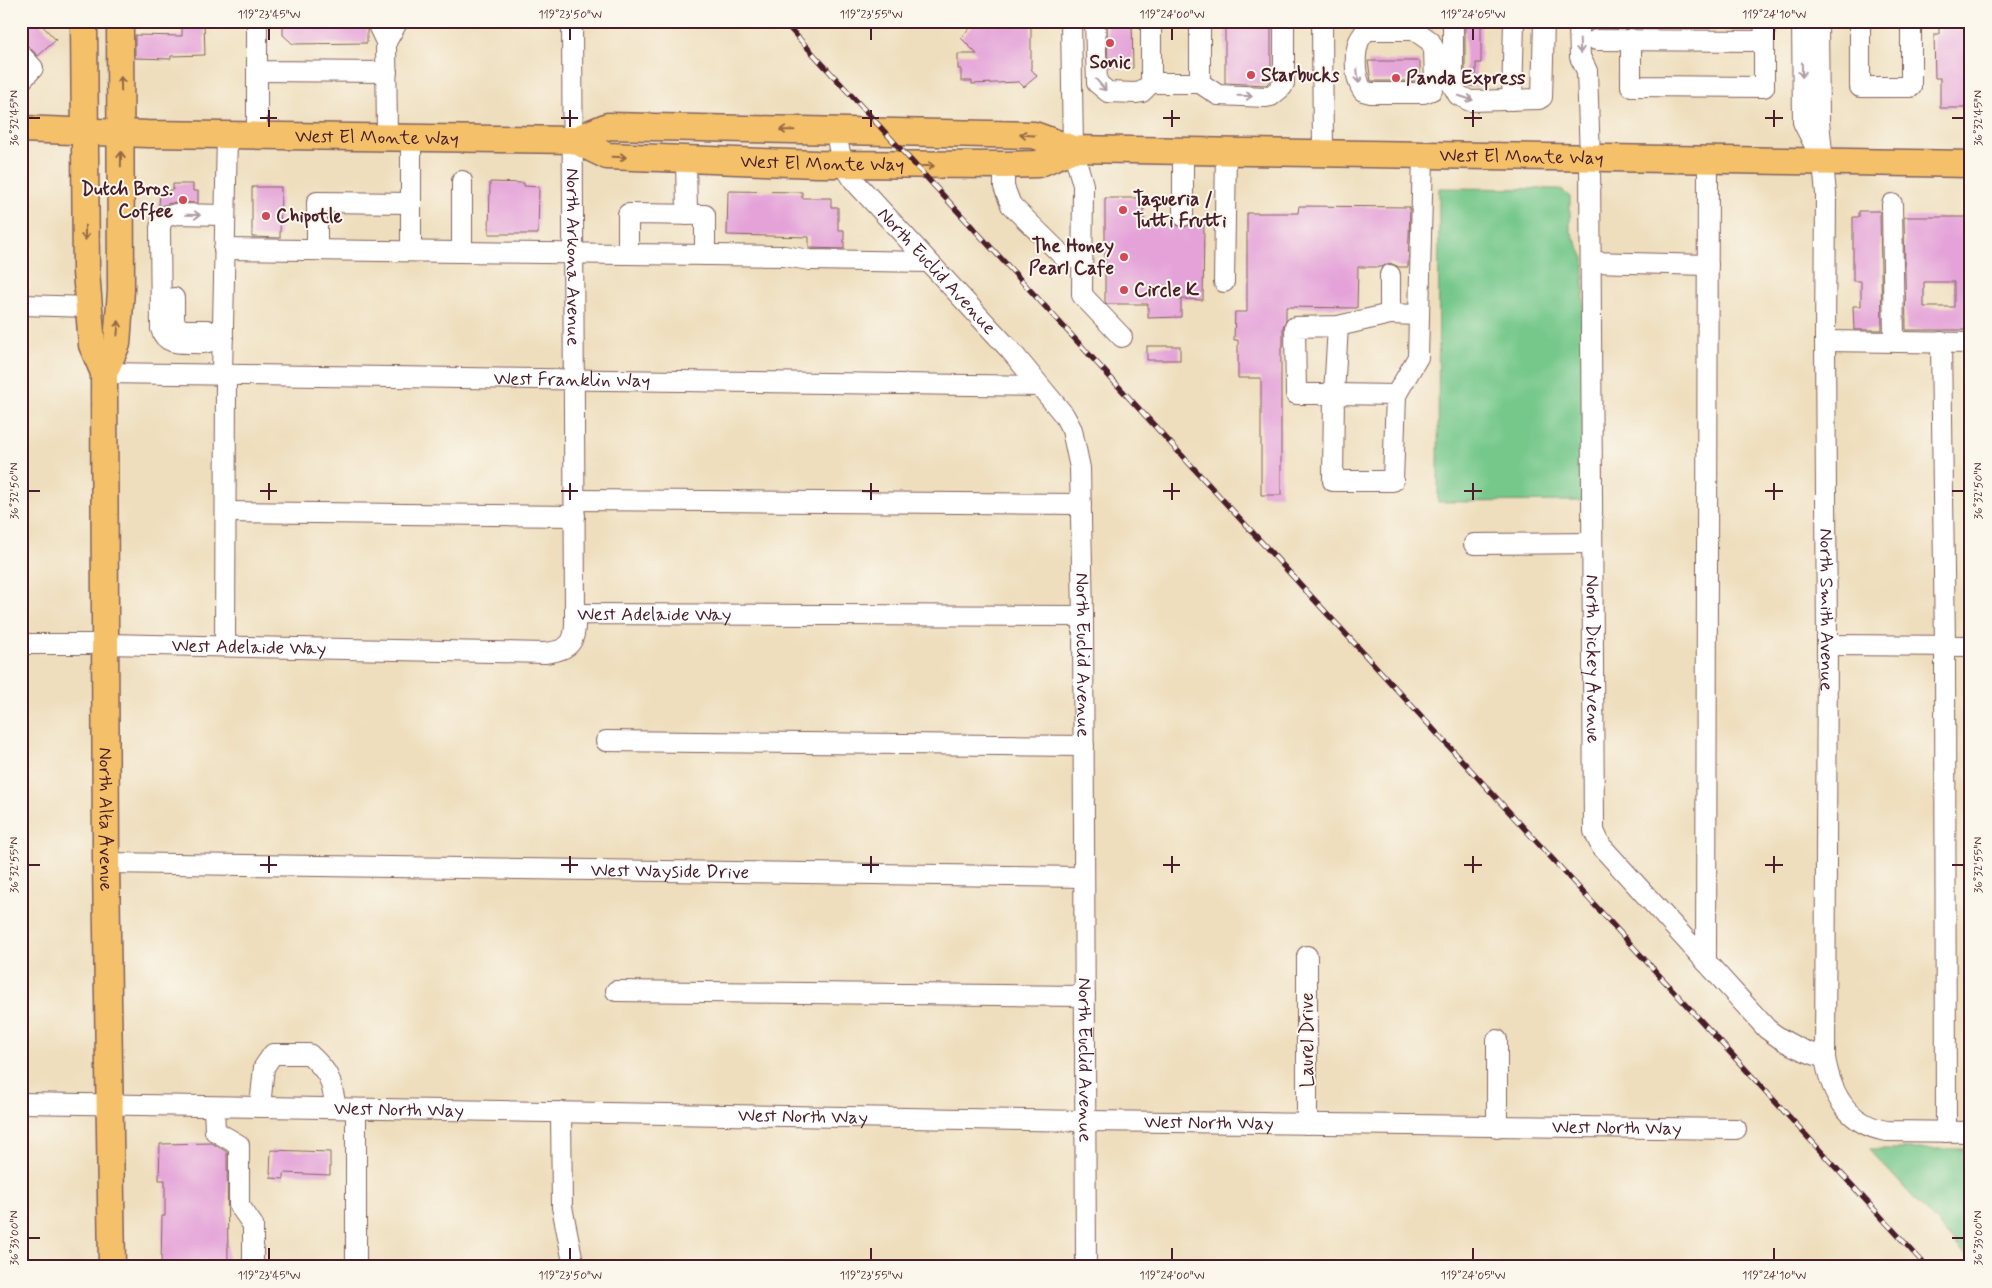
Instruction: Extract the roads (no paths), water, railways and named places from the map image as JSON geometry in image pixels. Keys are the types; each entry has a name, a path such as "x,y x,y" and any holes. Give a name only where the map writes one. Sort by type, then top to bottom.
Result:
{"main road":[{"name":"North Alta Avenue","path":"84,21 88,307 92,345 104,374 106,863 112,1267"},
{"name":"North Alta Avenue","path":"104,374 117,344 121,290 120,21"},
{"name":"West El Monte Way","path":"21,129 257,136 574,140 608,126 1034,135 1073,150 1971,164"},
{"name":"West El Monte Way","path":"574,140 606,156 843,165 1038,164 1073,150"}],"street":[{"path":"257,21 257,136"},
{"path":"376,21 386,42 386,72 411,203 411,251"},
{"path":"386,42 398,21"},
{"name":"North Arkona Avenue","path":"572,21 575,614"},
{"path":"1071,21 1073,150 1083,185 1082,295 1122,337"},
{"path":"1095,21 1097,83 1108,92 1142,92 1151,83 1200,83 1218,95 1224,96 1271,96 1282,87 1284,83 1284,21"},
{"path":"1151,21 1151,83"},
{"path":"1200,21 1200,83"},
{"path":"1322,21 1323,153"},
{"path":"1453,21 1454,86 1458,96 1470,101 1539,99 1543,94 1544,21"},
{"path":"1512,100 1514,21"},
{"path":"1583,21 1579,26 1580,57 1587,71 1596,59 1602,30 1631,38 1765,31 1764,87 1631,86 1631,38"},
{"path":"1802,21 1803,122 1822,161"},
{"name":"North Smith Avenue","path":"1818,21 1819,121 1826,194 1827,645 1825,1058"},
{"path":"1860,21 1860,87 1911,87 1911,21"},
{"path":"1366,26 1414,26 1430,41 1434,49 1435,83 1432,90 1424,93 1371,93 1363,91 1357,80 1357,50 1366,26"},
{"path":"21,55 33,68 21,81"},
{"path":"257,71 386,72"},
{"name":"North Dickey Avenue","path":"1587,71 1591,262 1594,831 1601,846 1767,1029 1782,1042 1800,1051 1825,1058"},
{"name":"North Euclid Avenue","path":"836,131 843,165 855,182 1011,351 1064,415 1072,430 1080,468 1083,616 1086,1267"},
{"path":"225,646 224,374 220,337 227,135"},
{"path":"1183,151 1184,216"},
{"path":"1224,282 1226,152"},
{"path":"1338,326 1332,481 1393,482 1396,396 1418,356 1423,154"},
{"path":"686,159 687,215"},
{"path":"1706,962 1708,159"},
{"path":"1004,165 1004,186 1011,204 1059,254 1068,259 1082,259"},
{"path":"462,181 462,252"},
{"path":"317,250 317,202 411,203"},
{"path":"1892,204 1894,341"},
{"path":"628,254 628,214 705,215 705,255"},
{"path":"220,337 206,343 176,343 163,336 161,329 160,224 168,216 224,215"},
{"path":"224,249 784,256 810,260 928,262"},
{"path":"1591,262 1708,266"},
{"path":"1390,275 1390,314"},
{"path":"21,304 88,307"},
{"path":"1396,396 1296,394 1295,327 1338,326 1390,314 1419,315"},
{"path":"1825,341 1971,343"},
{"path":"1941,342 1945,646 1946,1132"},
{"name":"West Franklin Way","path":"104,374 224,374 1039,386"},
{"path":"226,512 1081,504"},
{"path":"1474,544 1592,543"},
{"name":"West Adelaide Way","path":"21,644 225,646 545,653 561,651 569,644 576,633 575,614 1083,616"},
{"path":"1827,645 1971,646"},
{"path":"606,742 1084,746"},
{"name":"West Wayside Drive","path":"106,863 1084,877"},
{"name":"Laurel Drive","path":"1306,1124 1307,956"},
{"path":"616,991 1085,996"},
{"path":"1497,1040 1498,1127"},
{"path":"260,1107 264,1067 273,1054 309,1054 324,1068 346,1108 356,1267"},
{"path":"1825,1058 1828,1075 1835,1094 1862,1123 1874,1129 1887,1131 1971,1132"},
{"name":"West North Way","path":"21,1104 1498,1127 1736,1128"},
{"path":"214,1107 215,1131 239,1145 239,1204 253,1225 253,1267"},
{"path":"562,1112 562,1208 574,1267"}],"railway":[{"path":"783,21 1927,1267"}],"place":[{"name":"Sonic","path":"1110,43"},
{"name":"Starbucks","path":"1251,75"},
{"name":"Panda Express","path":"1396,78"},
{"name":"Dutch Bros. Coffee","path":"183,200"},
{"name":"Taqueria / Tutti Frutti","path":"1123,210"},
{"name":"Chipotle","path":"266,216"},
{"name":"The Honey Pearl Cafe","path":"1124,257"},
{"name":"Circle K","path":"1124,290"}]}
